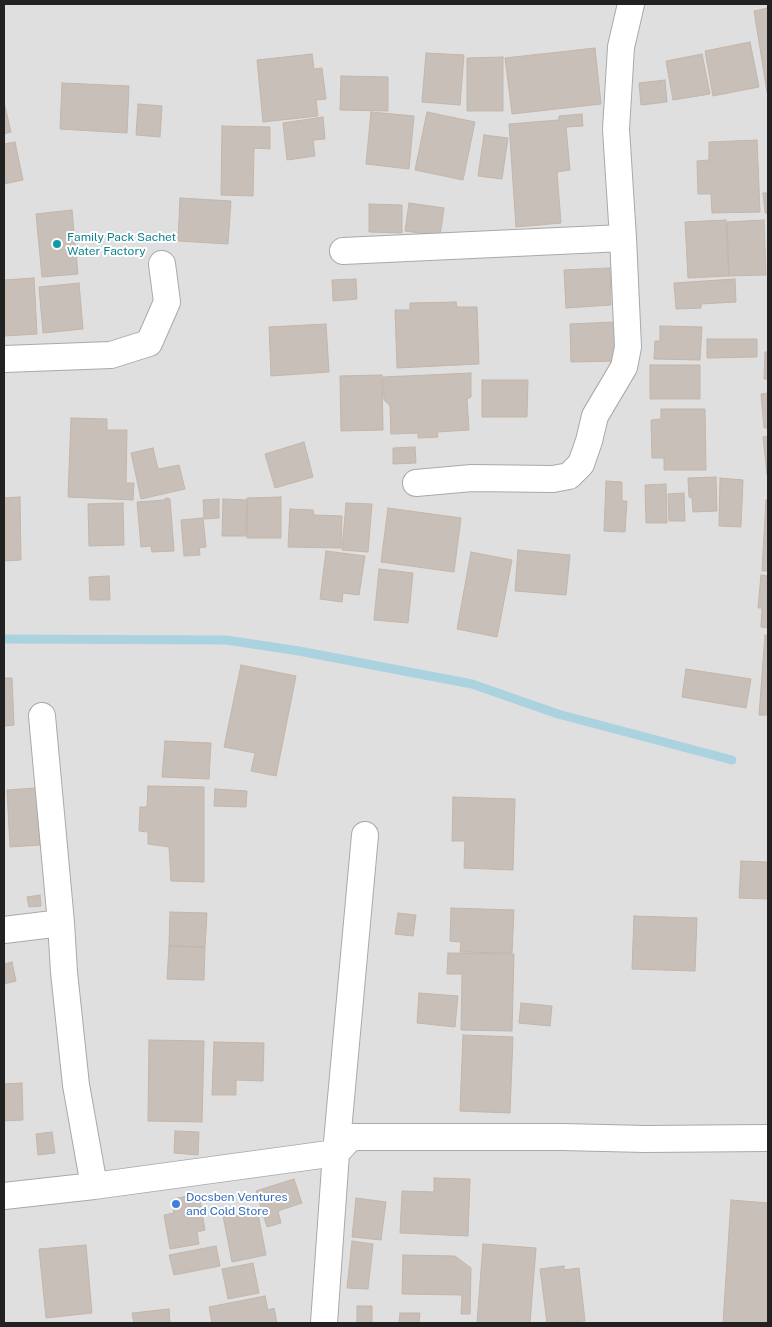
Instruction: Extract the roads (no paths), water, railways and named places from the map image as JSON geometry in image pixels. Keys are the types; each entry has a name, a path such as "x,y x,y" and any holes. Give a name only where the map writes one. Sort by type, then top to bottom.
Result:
{"street":[{"path":"416,483 472,478 553,479 569,476 581,464 595,416 624,367 628,347 616,129 621,47 631,4"},
{"path":"343,251 623,238"},
{"path":"4,359 111,354 149,343 167,302 162,264"},
{"path":"42,716 62,923 64,972 76,1085 94,1186"},
{"path":"324,1323 336,1153 365,835"},
{"path":"4,930 62,923"},
{"path":"4,1196 94,1186 336,1153 351,1137 768,1138"}],"waterway":[{"path":"4,639 226,640 299,651 472,684 558,714 732,760"}],"place":[{"name":"Family Pack Sachet Water Factory","path":"57,244"},
{"name":"Docsben Ventures and Cold Store","path":"176,1204"}]}
